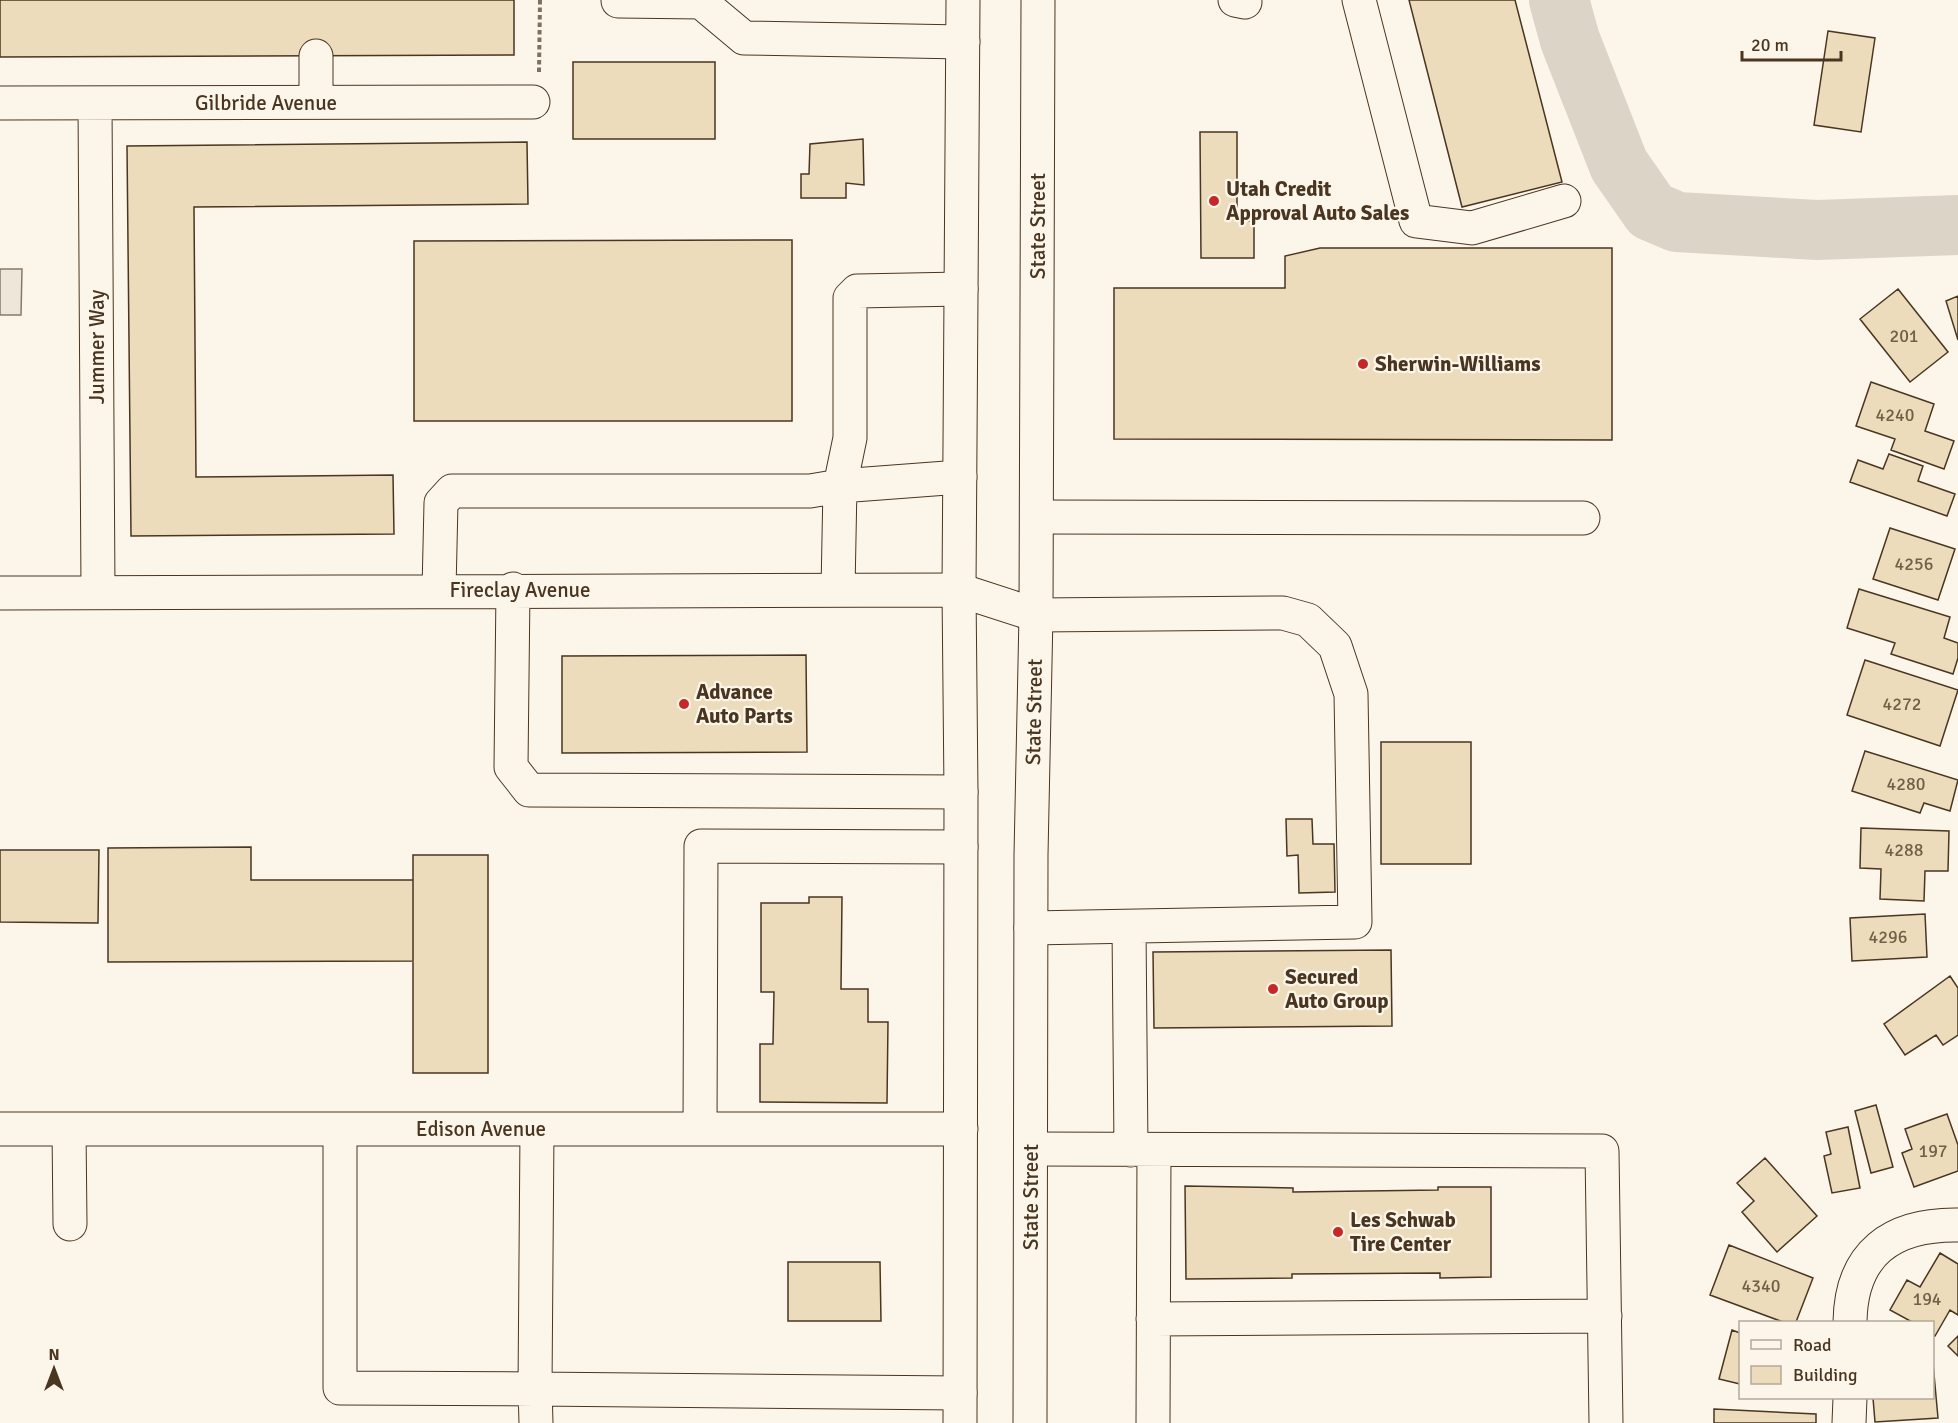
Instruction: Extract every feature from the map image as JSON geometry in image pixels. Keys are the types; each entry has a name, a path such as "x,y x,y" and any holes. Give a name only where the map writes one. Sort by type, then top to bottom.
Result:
{"street":[{"path":"340,1129 340,1388 535,1389 960,1408 959,590 963,0"},
{"name":"State Street","path":"1030,1423 1031,928 1037,517 1038,0"},
{"path":"1359,0 1416,221 1472,228 1564,201"},
{"path":"618,1 701,2 744,38 963,42"},
{"path":"316,56 316,102"},
{"name":"Gilbride Avenue","path":"0,104 532,102"},
{"name":"Jummer Way","path":"95,103 98,591"},
{"path":"838,590 840,486 850,438 850,298 857,291 961,290"},
{"path":"439,590 441,503 452,491 810,491 840,486 960,477"},
{"path":"1037,517 1584,518"},
{"path":"513,589 511,767 529,790 961,792"},
{"name":"Fireclay Avenue","path":"0,593 513,589 959,590 1036,615 1283,613 1308,620 1335,646 1351,694 1355,922 1129,927"},
{"path":"700,1129 701,846 961,847"},
{"path":"1031,928 1129,927 1154,1319 1154,1423"},
{"name":"Edison Avenue","path":"0,1129 961,1129"},
{"path":"69,1129 70,1224"},
{"path":"536,1423 537,1129"},
{"path":"1031,1149 1602,1151 1606,1423"},
{"path":"1850,1321 1851,1300 1856,1282 1864,1265 1881,1245 1912,1229 1958,1225"},
{"path":"1154,1319 1605,1316"},
{"path":"1850,1399 1850,1423"}],"path":[{"path":"532,102 540,69 540,0"}],"shaded area":[{"path":"0,269 22,269 21,315 0,315"}],"building":[{"path":"0,0 514,0 514,55 0,57"},
{"path":"1409,0 1515,0 1562,182 1462,207"},
{"path":"1828,31 1875,38 1861,132 1814,125"},
{"path":"573,62 715,62 715,139 573,139"},
{"path":"1200,132 1237,132 1237,221 1254,221 1254,258 1201,258"},
{"path":"863,139 864,185 846,183 846,198 801,198 801,174 809,174 810,144"},
{"path":"527,142 528,204 194,207 196,477 393,475 394,534 131,536 127,146"},
{"path":"792,240 792,421 414,421 414,241"},
{"name":"Sherwin-Williams","path":"1320,248 1612,248 1612,440 1114,439 1114,288 1285,288 1285,256"},
{"path":"1898,289 1948,352 1910,382 1860,319"},
{"path":"1958,296 1958,340 1946,301"},
{"path":"1871,382 1934,404 1925,431 1954,441 1944,469 1891,450 1895,439 1856,426"},
{"path":"1889,454 1923,466 1918,481 1955,494 1947,516 1850,482 1858,460 1883,469"},
{"path":"1890,528 1955,549 1938,600 1873,579"},
{"path":"1859,589 1950,617 1944,638 1958,643 1958,658 1953,674 1891,654 1895,643 1847,628"},
{"name":"Advance Auto Parts","path":"806,655 807,752 562,753 562,656"},
{"path":"1865,660 1958,690 1940,746 1847,715"},
{"path":"1381,742 1471,742 1471,864 1381,864"},
{"path":"1865,751 1958,780 1950,811 1924,803 1920,813 1852,791"},
{"path":"1286,819 1312,819 1313,844 1334,844 1335,892 1299,893 1298,855 1287,856"},
{"path":"1861,828 1949,831 1948,871 1925,871 1924,901 1880,899 1881,869 1860,868"},
{"path":"251,847 251,880 413,880 413,961 108,962 108,848"},
{"path":"0,850 99,850 98,923 0,922"},
{"path":"413,855 488,855 488,1073 413,1073"},
{"path":"809,897 842,897 841,989 868,989 868,1022 888,1022 887,1103 760,1102 760,1044 773,1044 774,992 761,992 761,903 809,903"},
{"path":"1925,914 1927,957 1852,961 1850,918"},
{"name":"Secured Auto Group","path":"1391,950 1392,1026 1154,1028 1153,952"},
{"path":"1950,976 1958,988 1958,1035 1943,1045 1936,1035 1905,1055 1884,1024"},
{"path":"1876,1105 1893,1167 1871,1173 1855,1111"},
{"path":"1947,1114 1958,1145 1958,1171 1914,1187 1902,1153 1912,1149 1905,1129"},
{"path":"1848,1127 1860,1188 1832,1193 1824,1156 1831,1154 1826,1132"},
{"path":"1765,1158 1817,1216 1777,1252 1742,1212 1754,1201 1737,1183"},
{"name":"Les Schwab Tire Center","path":"1185,1186 1293,1188 1293,1192 1491,1187 1491,1277 1440,1278 1440,1273 1292,1274 1292,1278 1186,1279"},
{"path":"1729,1245 1813,1278 1796,1321 1780,1321 1710,1295"},
{"path":"1940,1253 1958,1264 1958,1315 1950,1310 1935,1336 1934,1321 1910,1321 1890,1310 1907,1280 1920,1287"},
{"path":"788,1262 880,1262 881,1321 788,1321"},
{"path":"1732,1330 1739,1333 1739,1384 1719,1379"},
{"path":"1958,1336 1958,1356 1948,1346"},
{"path":"1934,1374 1938,1418 1875,1422 1873,1399 1934,1399"},
{"path":"1714,1409 1816,1414 1816,1423 1714,1423"}],"waterway":[{"path":"1559,0 1570,40 1619,165 1651,211 1677,222 1817,230 1958,225"}],"place":[{"name":"Utah Credit Approval Auto Sales","path":"1214,201"},
{"name":"Sherwin-Williams","path":"1363,364"},
{"name":"Advance Auto Parts","path":"684,704"},
{"name":"Secured Auto Group","path":"1273,989"},
{"name":"Les Schwab Tire Center","path":"1338,1232"}]}
